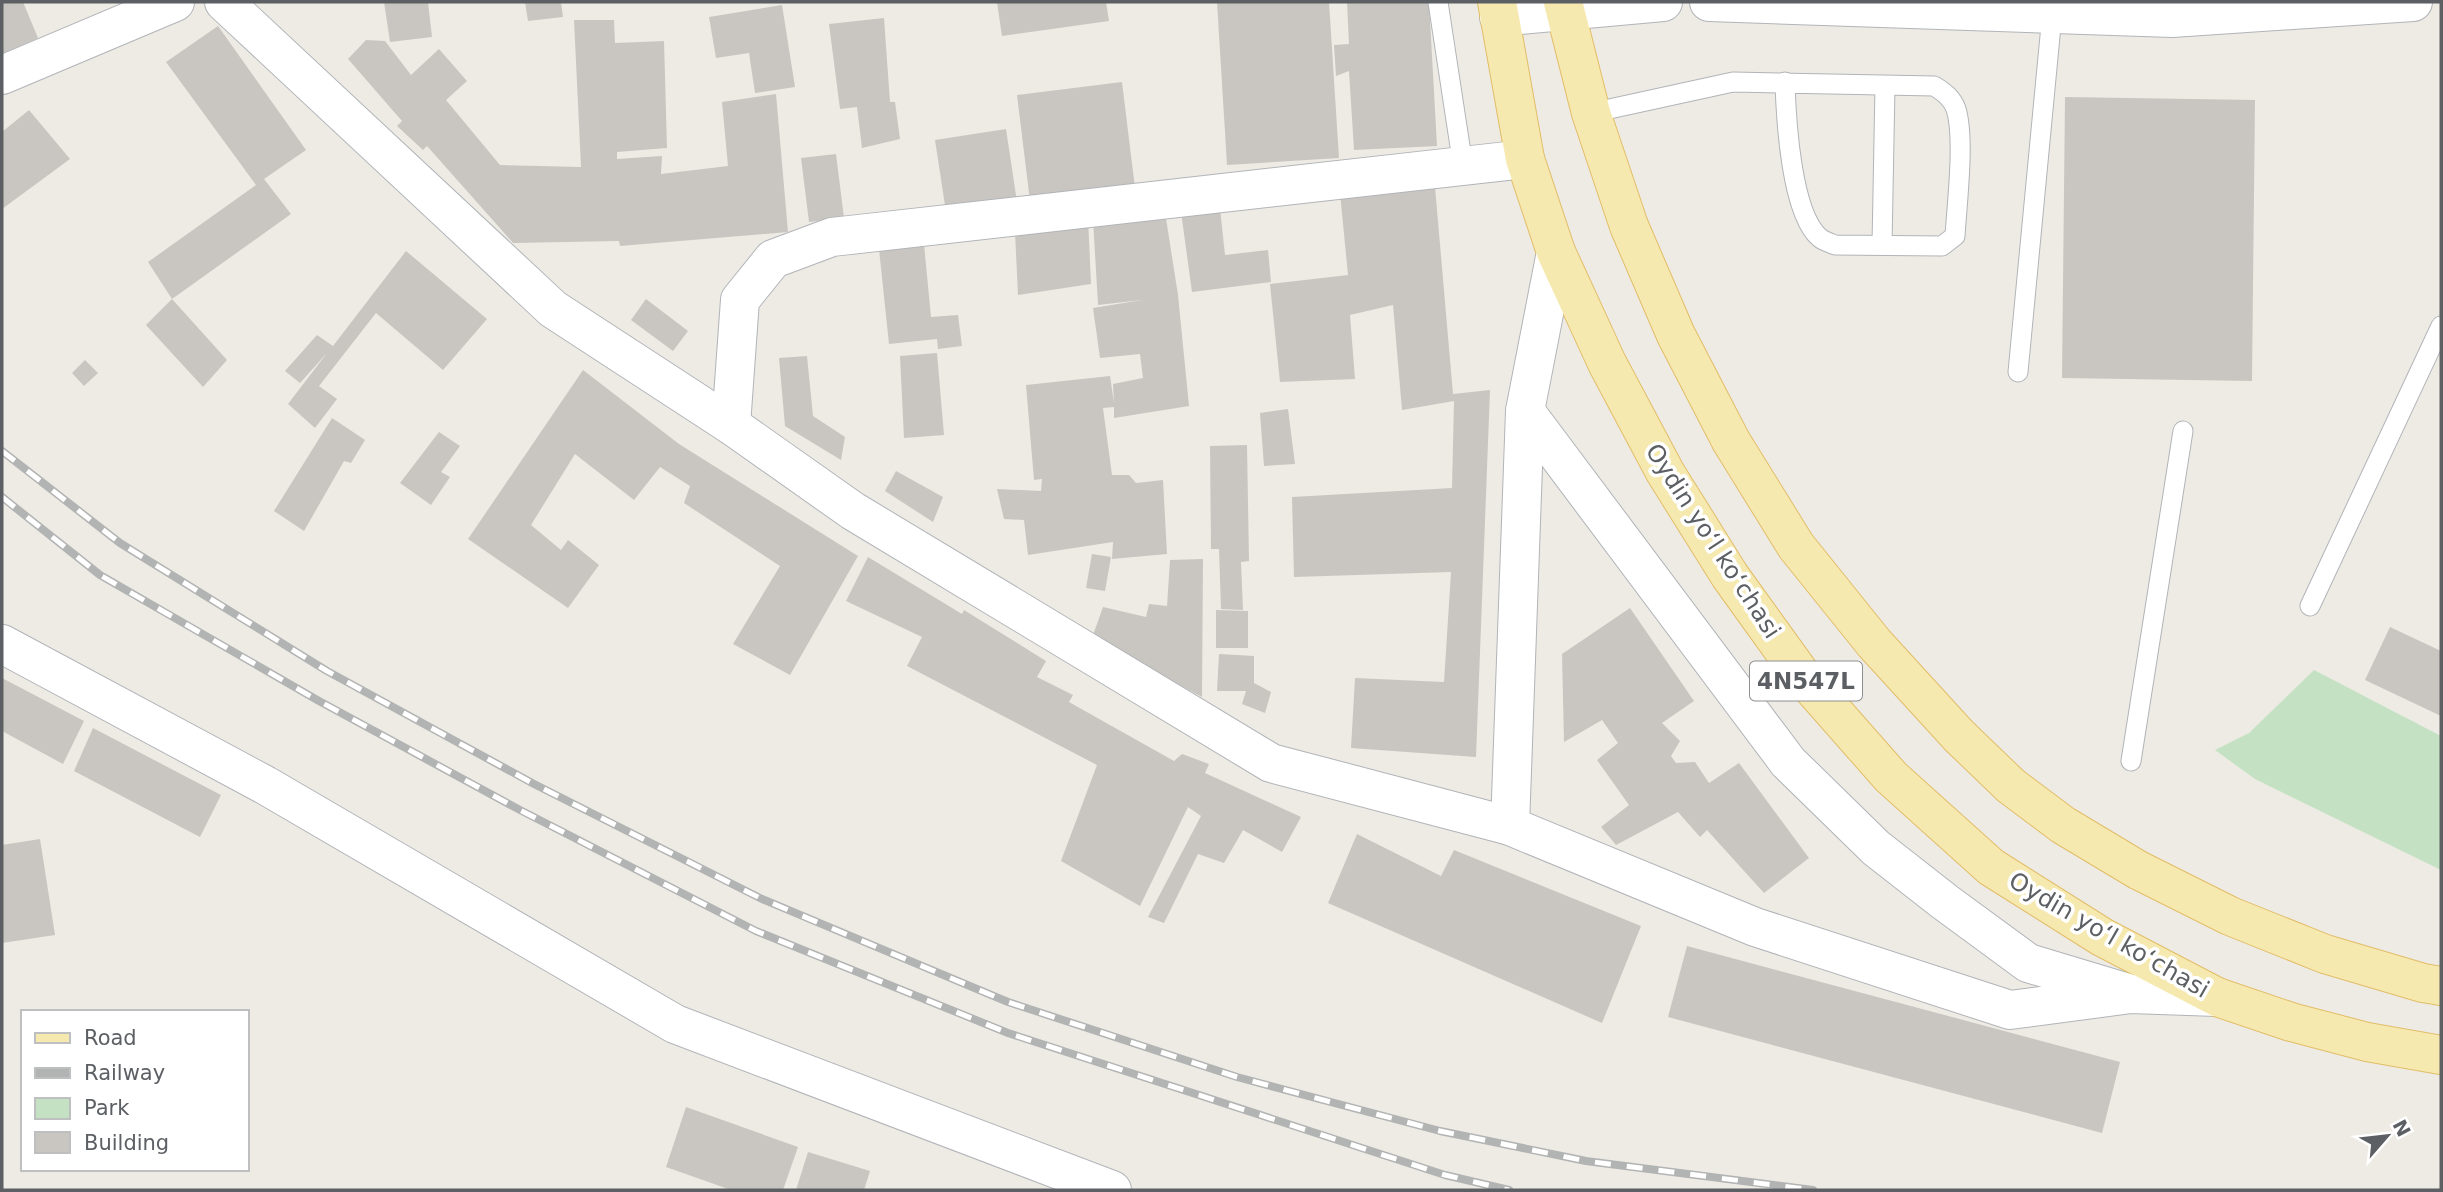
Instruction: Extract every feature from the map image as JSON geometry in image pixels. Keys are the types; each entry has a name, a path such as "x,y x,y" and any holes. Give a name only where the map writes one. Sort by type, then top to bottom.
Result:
{"main road":[{"name":"4N547L","path":"1564,6 1591,113 1629,226 1676,335 1731,441 1796,545 1874,643 1959,736 2011,786 2063,825 2138,870 2230,916 2325,954 2441,986"},
{"name":"Oydin yoʻl koʻchasi","path":"1498,9 1525,159 1556,252 1607,363 1665,472 1730,576 1802,676 1873,757 1991,867 2102,937 2217,997 2291,1022 2367,1042 2441,1055"}],"street":[{"path":"2,75 175,2"},
{"path":"223,2 553,309 731,425 853,511 1270,763 1510,826 1755,927 2010,1010 2131,994 2217,997"},
{"path":"1498,9 1663,2"},
{"path":"1709,2 2052,15 2404,2"},
{"path":"731,425 740,300 773,258 832,237 1525,159"},
{"path":"1510,826 1525,411 1556,252"},
{"path":"1525,411 1788,762 1876,848 2028,963 2131,994"},
{"path":"2,643 265,785 675,1024 1111,1190"}],"lane":[{"path":"1438,2 1463,166"},
{"path":"2018,372 2052,15"},
{"path":"1591,113 1734,82 1785,82 1934,86 1944,91 1956,110 1959,135 1955,236 1942,246 1835,245 1819,238 1804,214 1794,178 1785,82"},
{"path":"1882,245 1885,86"},
{"path":"2310,606 2441,326"},
{"path":"2131,761 2183,431"}],"green space":[{"path":"2314,670 2441,736 2441,870 2255,779 2215,750 2249,733"}],"building":[{"path":"2,2 23,2 38,38 2,54"},
{"path":"384,2 428,2 432,37 390,42"},
{"path":"525,2 561,2 563,17 528,21"},
{"path":"997,2 1106,2 1109,21 1002,36"},
{"path":"1217,2 1329,2 1339,158 1227,165"},
{"path":"1347,2 1429,2 1437,146 1354,150 1349,71 1336,76 1334,45 1349,44"},
{"path":"782,5 795,87 755,93 749,53 716,58 709,17"},
{"path":"884,18 890,102 895,102 900,139 862,148 857,107 840,109 829,24"},
{"path":"574,20 614,20 615,43 664,41 667,148 617,152 617,159 662,156 661,174 728,166 722,102 776,94 788,232 620,246 619,241 513,243 427,146 423,150 397,126 402,121 348,59 366,40 385,41 411,75 439,49 467,81 446,100 500,165 581,167"},
{"path":"218,26 306,150 264,179 291,214 172,299 148,262 256,185 166,62"},
{"path":"1122,82 1135,188 1030,201 1017,95"},
{"path":"2065,97 2255,100 2252,381 2062,378"},
{"path":"29,110 70,159 2,209 2,132"},
{"path":"1006,129 1017,202 946,212 935,140"},
{"path":"836,154 844,218 809,222 801,158"},
{"path":"1435,187 1453,394 1490,390 1476,757 1351,748 1355,678 1444,682 1451,572 1294,577 1292,497 1452,488 1454,401 1402,410 1393,305 1350,315 1355,379 1280,382 1270,284 1348,275 1340,193"},
{"path":"1220,208 1225,255 1268,250 1271,282 1192,292 1181,212"},
{"path":"1165,212 1178,295 1189,406 1114,418 1114,407 1103,408 1112,475 1129,475 1136,483 1163,480 1167,554 1112,559 1113,542 1028,555 1024,520 1004,519 997,489 1041,491 1042,479 1034,480 1026,385 1110,376 1114,403 1113,384 1143,378 1140,354 1100,358 1093,308 1142,300 1098,305 1093,219"},
{"path":"1088,218 1091,284 1018,295 1015,232"},
{"path":"924,244 931,317 958,315 962,346 938,349 937,339 889,344 879,249"},
{"path":"406,251 487,319 443,370 376,313 319,386 337,399 315,428 288,404 327,353 300,383 285,371 317,335 333,346"},
{"path":"172,299 227,360 203,387 146,325"},
{"path":"646,299 688,331 673,351 631,320"},
{"path":"937,353 944,435 904,438 900,356"},
{"path":"807,356 813,416 845,437 841,460 785,426 779,358"},
{"path":"85,360 98,373 84,386 72,373"},
{"path":"583,370 679,444 858,556 790,675 733,644 780,566 684,503 690,486 660,467 634,500 575,454 531,525 561,550 568,540 599,565 568,608 468,539"},
{"path":"1288,409 1295,464 1264,466 1260,413"},
{"path":"332,418 365,440 351,463 344,461 304,531 274,511"},
{"path":"439,432 460,446 441,472 450,477 431,505 400,483"},
{"path":"1247,445 1249,561 1241,562 1243,610 1221,609 1219,549 1211,549 1210,446"},
{"path":"896,471 943,497 933,522 885,491"},
{"path":"1092,554 1111,557 1105,591 1086,588"},
{"path":"868,557 962,614 964,610 1046,661 1037,677 1073,695 1069,702 1174,761 1182,754 1209,764 1205,773 1301,817 1282,852 1243,830 1224,863 1198,854 1164,923 1148,917 1201,816 1188,807 1140,906 1061,861 1097,765 907,666 922,637 846,601"},
{"path":"1203,559 1202,697 1092,638 1103,607 1146,617 1149,604 1167,606 1170,560"},
{"path":"1630,608 1694,701 1662,723 1680,741 1671,756 1676,763 1695,762 1709,783 1739,763 1809,858 1764,893 1707,830 1700,837 1678,812 1616,845 1601,827 1629,805 1597,760 1618,743 1602,720 1564,742 1562,654"},
{"path":"1216,610 1248,611 1248,648 1216,648"},
{"path":"2390,627 2441,651 2441,716 2365,680"},
{"path":"1219,654 1254,656 1254,683 1271,692 1265,713 1242,704 1246,691 1217,691"},
{"path":"2,678 84,721 63,764 2,731"},
{"path":"93,728 221,795 200,837 74,771"},
{"path":"1357,834 1441,876 1454,850 1641,926 1602,1023 1328,903"},
{"path":"40,839 55,935 2,943 2,845"},
{"path":"1687,946 2120,1062 2102,1133 1668,1017"},
{"path":"686,1107 798,1147 783,1190 731,1190 666,1167"},
{"path":"808,1152 870,1171 864,1190 796,1190"}],"railway":[{"path":"2,451 120,543 327,671 534,784 762,899 1008,1002 1237,1077 1440,1131 1586,1161 1813,1190"},
{"path":"2,497 100,575 319,701 520,810 756,931 1008,1033 1445,1175 1509,1190"}]}
